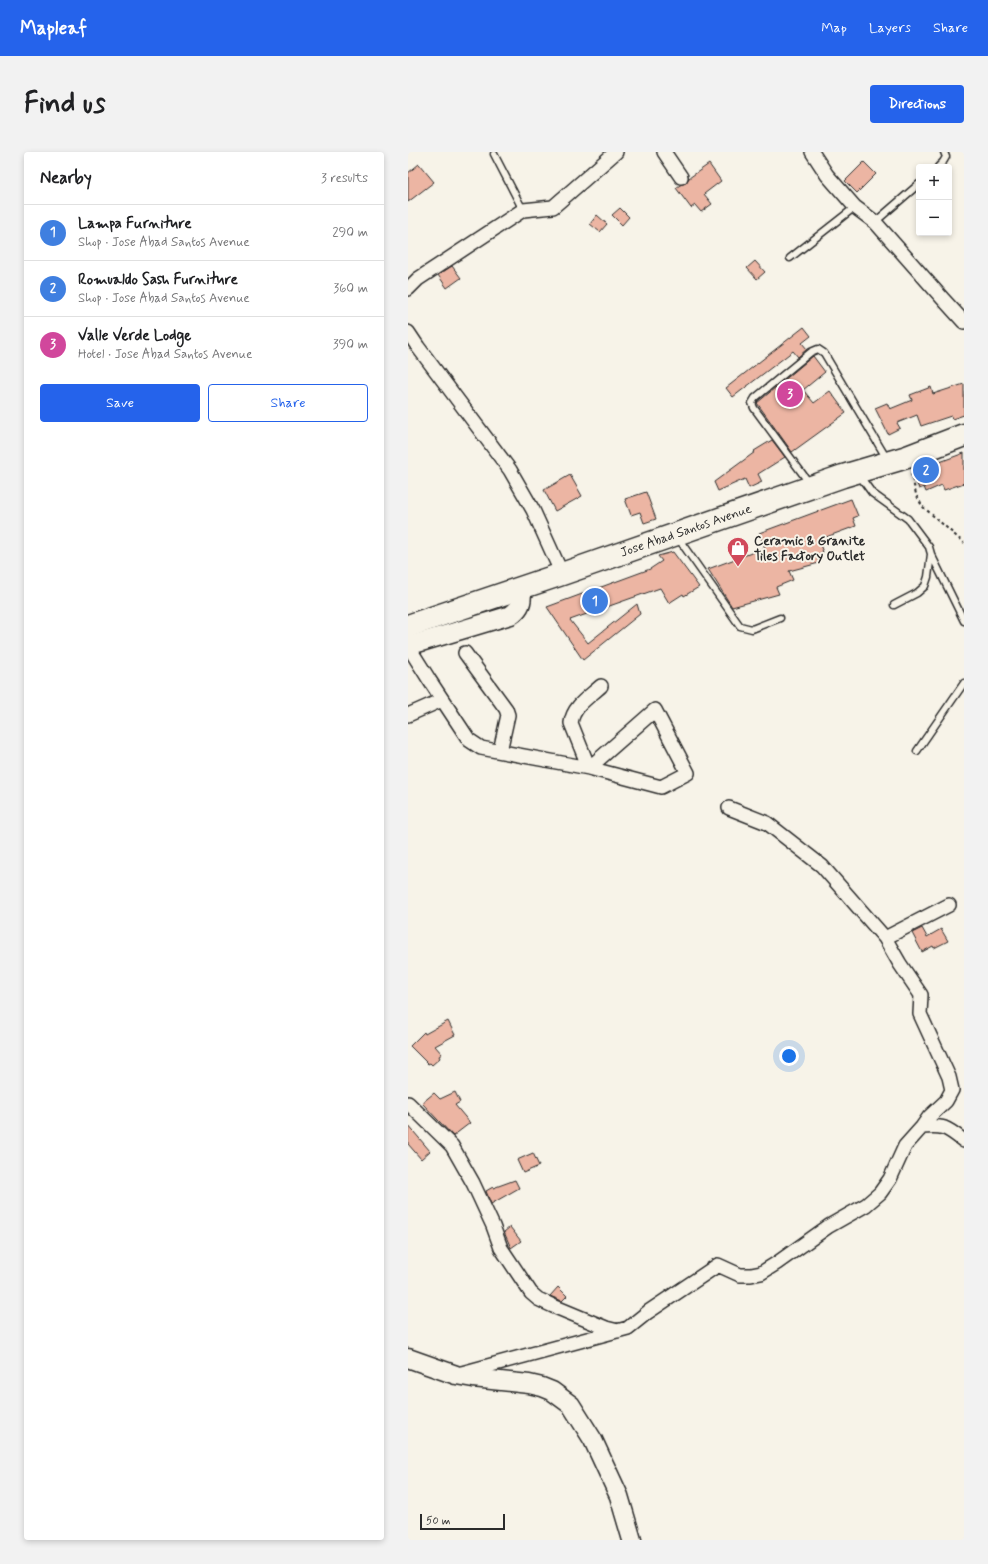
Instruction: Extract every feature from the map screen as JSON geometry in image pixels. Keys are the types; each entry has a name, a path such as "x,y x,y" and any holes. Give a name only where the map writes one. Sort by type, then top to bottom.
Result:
{"highway":[{"name":"Jose Abad Santos Avenue","path":"408,626 856,472 898,459 964,435"}],"street":[{"path":"408,289 418,279 523,210 553,206 616,152"},
{"path":"664,152 681,177"},
{"path":"812,152 827,175 855,207 875,222 964,322"},
{"path":"408,332 413,345 510,470 533,510 562,574"},
{"path":"520,588 522,600 520,606 511,615 408,646 469,740 481,748 589,768 661,787 688,774 655,710 589,768"},
{"path":"465,653 506,709 508,715 500,751"},
{"path":"589,768 571,723 572,716 577,707 601,686"},
{"path":"408,715 442,700"},
{"path":"456,1375 628,1328 648,1312 718,1265 740,1275 752,1275 761,1273 778,1264 829,1226 866,1205 880,1193 890,1179 905,1146 929,1117 946,1101 952,1090 949,1077 920,1014 921,996 885,938 822,866 766,823 728,808"},
{"path":"885,938 949,905"},
{"path":"408,1103 452,1146 473,1183 493,1226 501,1248 531,1292 538,1299 553,1306 606,1328 619,1331"},
{"path":"922,1127 940,1126 950,1130 964,1140"},
{"path":"408,1358 456,1375 542,1387 571,1405 593,1440 619,1496 632,1540"}],"lane":[{"path":"941,164 946,157 944,152"},
{"path":"494,154 523,210"},
{"path":"875,222 916,187"},
{"path":"790,258 855,207"},
{"path":"812,487 754,408 752,403 755,398 811,352 818,349 824,353 898,459"},
{"path":"856,472 872,493 908,519 925,539 964,621"},
{"path":"676,534 704,577 740,626 752,629 780,618"},
{"path":"894,605 918,593 925,586 928,577 931,554"},
{"path":"917,750 964,683"}],"path":[{"path":"898,459 922,506 964,543"}],"building":[{"path":"864,162 876,174 857,193 845,181"},
{"path":"419,164 434,182 408,202 408,173"},
{"path":"709,164 721,181 704,194 712,204 701,212 695,205 691,208 676,188 686,183 689,178"},
{"path":"620,208 629,217 622,225 612,215"},
{"path":"597,215 607,224 600,232 590,224"},
{"path":"755,261 765,272 757,279 747,268"},
{"path":"452,266 461,278 447,288 438,275"},
{"path":"804,327 811,336 802,343 807,349 798,357 793,351 733,397 726,388"},
{"path":"813,356 825,372 803,390 814,403 830,391 846,413 792,452 757,403"},
{"path":"964,384 964,415 952,419 951,416 921,426 917,415 897,423 900,428 888,434 875,408 887,403 890,409 912,400 910,395 931,387 933,394"},
{"path":"772,440 785,457 758,474 762,482 749,488 745,479 718,491 714,482 755,452 754,451"},
{"path":"964,453 964,483 944,490 942,485 926,492 924,487 919,489 913,472"},
{"path":"570,475 582,496 555,511 544,490"},
{"path":"646,492 656,519 644,523 640,512 631,515 625,499"},
{"path":"851,499 858,516 853,518 856,526 818,540 823,552 816,555 819,563 789,571 793,580 776,587 779,594 732,607 708,569 765,548 759,533"},
{"path":"673,552 699,587 684,596 683,594 669,603 660,588 570,620 588,643 637,604 640,614 583,660 547,607 650,569 662,561 658,556"},
{"path":"922,928 927,937 941,929 948,941 934,948 933,946 922,952 912,933"},
{"path":"448,1021 455,1035 435,1046 442,1054 439,1056 440,1058 432,1065 430,1063 428,1064 410,1046 424,1032 425,1034"},
{"path":"455,1092 460,1102 455,1105 470,1123 453,1136 422,1103 434,1093 440,1099"},
{"path":"408,1125 430,1151 421,1159 408,1144"},
{"path":"533,1153 539,1166 523,1173 517,1160"},
{"path":"515,1180 519,1188 491,1204 486,1191 493,1187"},
{"path":"510,1227 521,1241 511,1248 504,1232"},
{"path":"558,1287 567,1296 562,1301 550,1296"}],"place":[{"name":"Valle Verde Lodge","path":"790,394"},
{"name":"Romualdo Sash Furniture","path":"926,470"},
{"name":"Ceramic & Granite Tiles Factory Outlet","path":"738,568"},
{"name":"Lampa Furniture","path":"595,601"}]}
